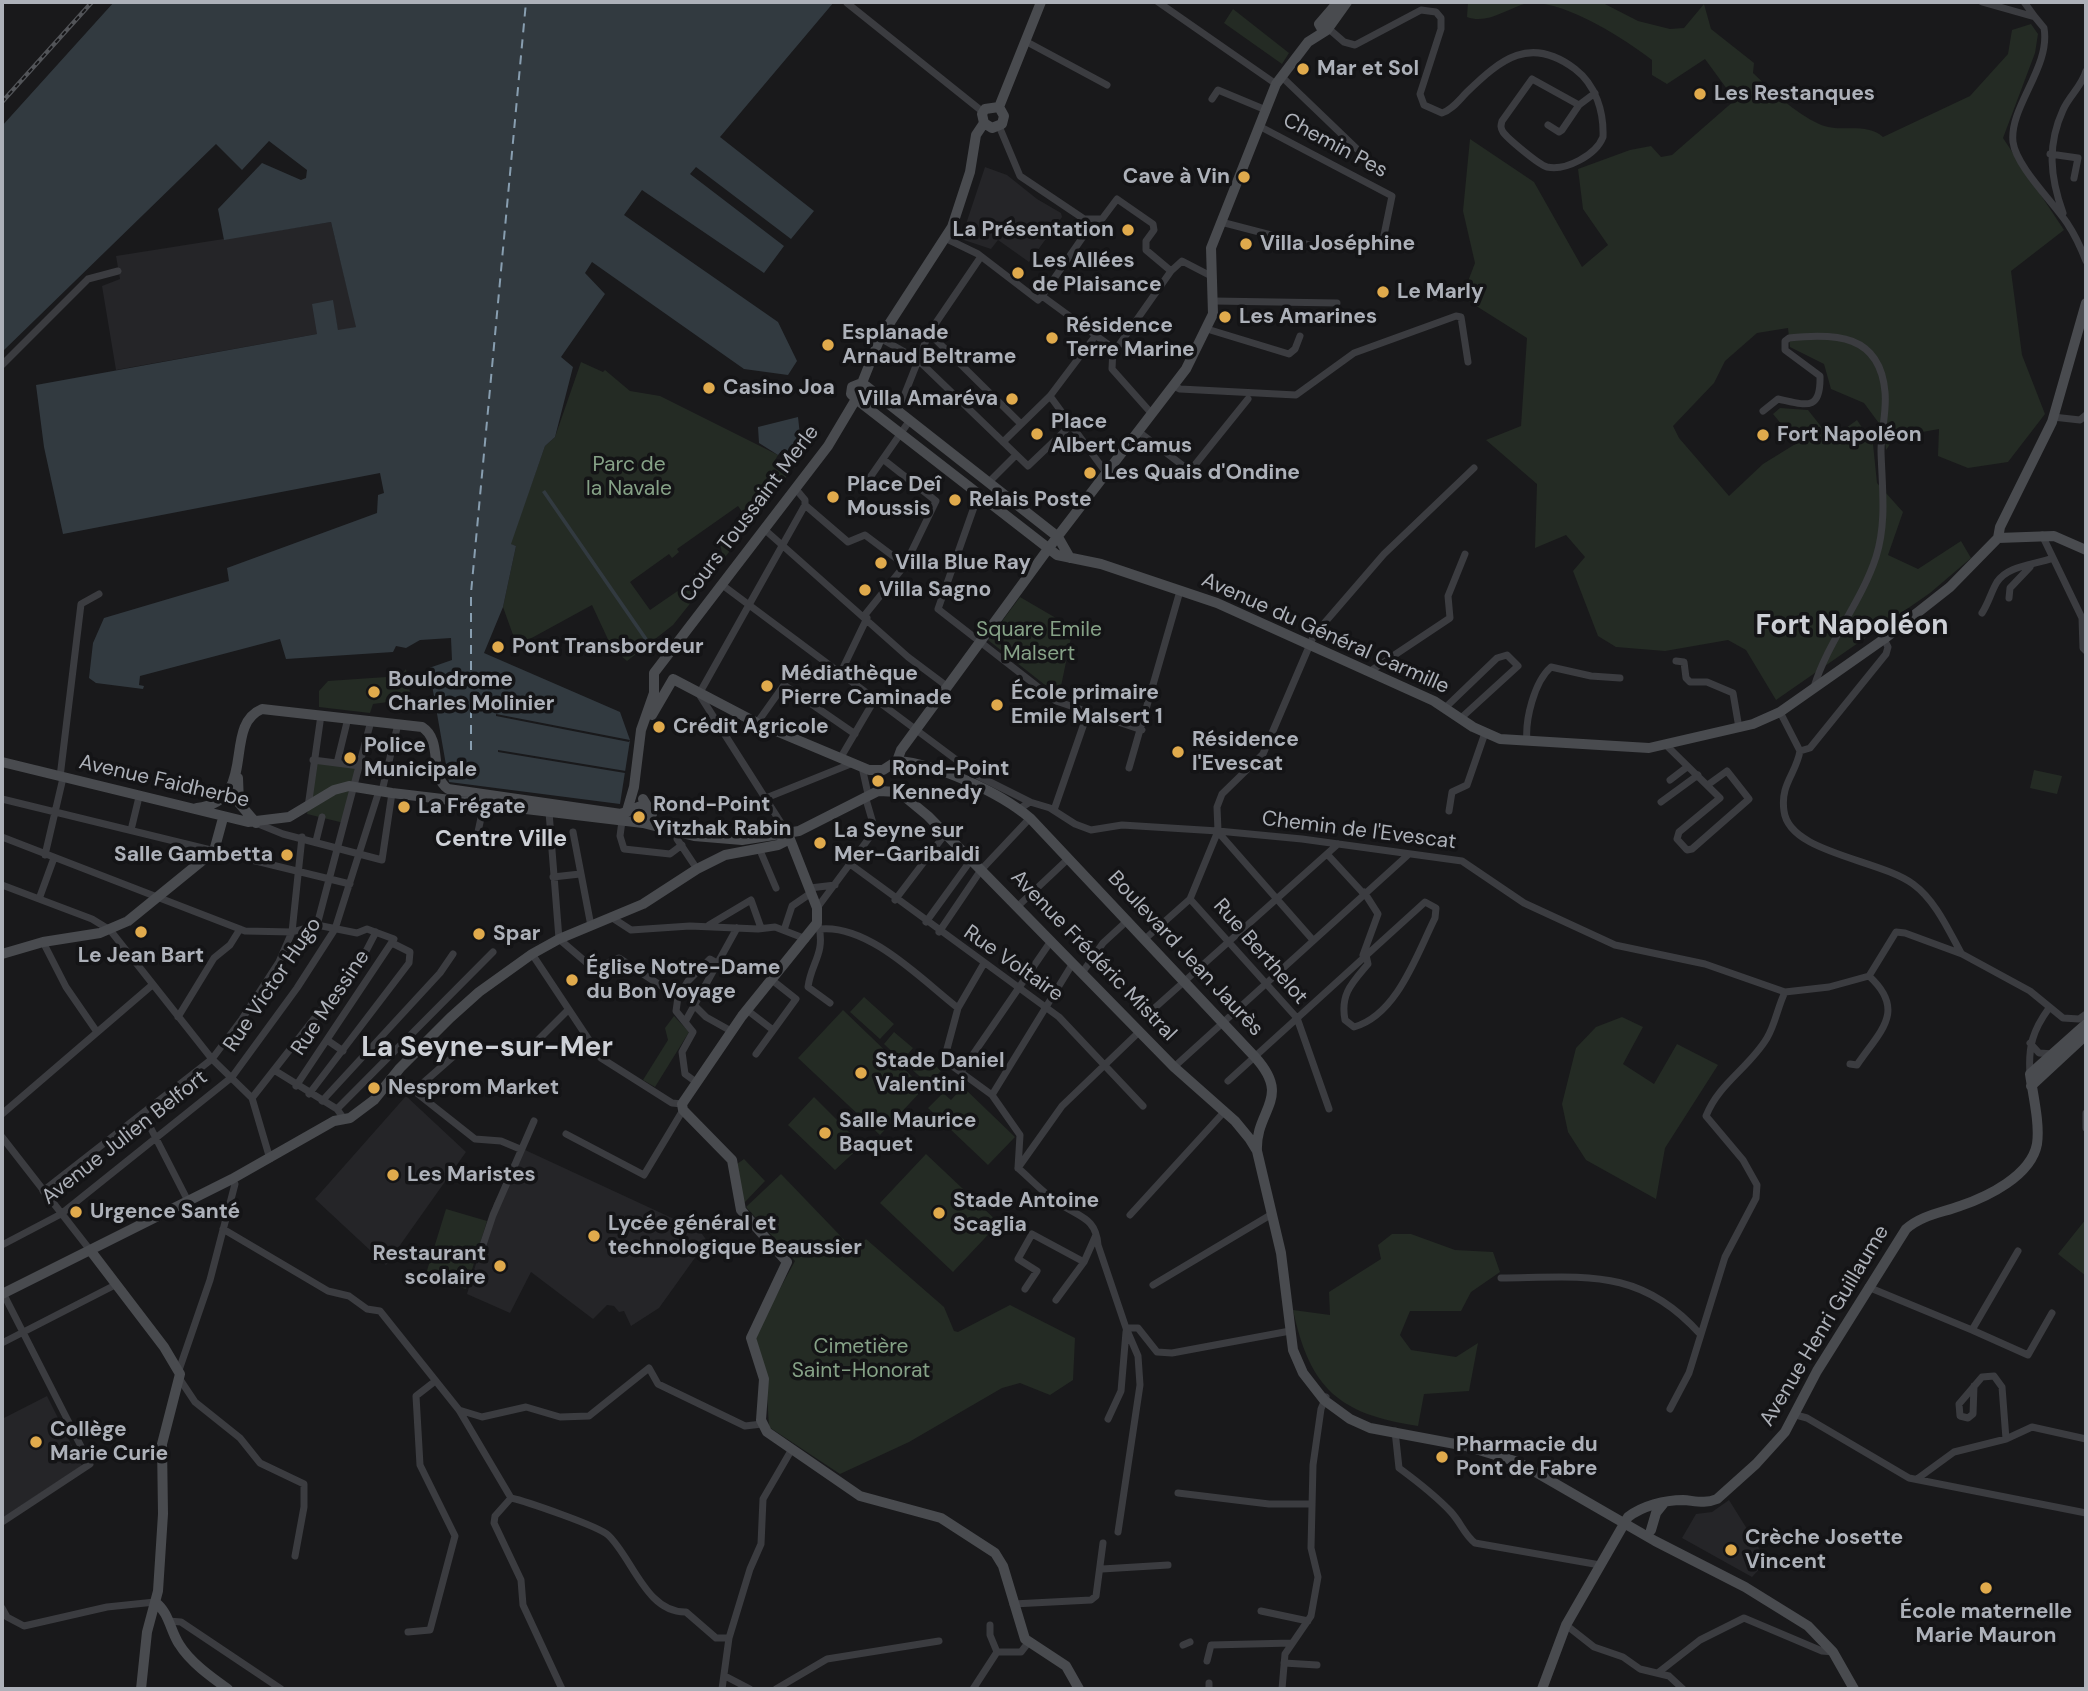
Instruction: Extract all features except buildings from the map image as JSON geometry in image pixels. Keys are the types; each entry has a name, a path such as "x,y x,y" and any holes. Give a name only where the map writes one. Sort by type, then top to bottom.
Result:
{"street":[{"path":"999,107 1041,2"},
{"path":"1158,2 1278,80 1357,149"},
{"path":"1338,2 1319,24 1347,44 1355,45 1422,10 1436,12 1442,24 1420,94 1424,105 1436,113 1447,111 1494,66 1521,54 1550,55 1581,74 1595,93 1604,133 1602,141 1592,153 1572,163 1555,167 1542,165 1505,133 1501,125 1532,79 1579,105"},
{"path":"659,668 671,679 757,723 858,765 880,771 897,761 1048,549 1174,386 1207,329 1214,301 1210,255 1278,80 1308,42 1326,30 1347,2"},
{"path":"1982,2 2035,17"},
{"path":"2024,2 2044,29 2044,38 2034,78 2014,128 2013,144 2019,158 2067,223"},
{"path":"847,3 983,117 989,127 999,126"},
{"path":"1027,42 1107,85"},
{"path":"2086,71 2063,109 2050,154 2054,186 2067,223 2086,261"},
{"path":"1212,99 1218,90 1266,110"},
{"path":"1548,125 1559,132 1579,105 1595,93"},
{"path":"999,107 988,106 983,117 976,135 964,193 947,239 880,338 864,384 1058,537 1070,558"},
{"path":"999,107 1004,116 999,126 1020,176 1084,219 1102,219 1117,199 1153,224 1154,230 1144,246 1171,271"},
{"name":"Chemin Pes","path":"1259,126 1392,196 1383,240"},
{"path":"2050,154 2078,158 2074,178"},
{"path":"947,239 980,258 1038,300 1087,231 1082,225 1084,219"},
{"path":"1221,222 1317,247 1329,248 1333,244"},
{"path":"898,411 929,332 980,258"},
{"path":"1113,348 1119,345 1171,271 1182,261 1210,276"},
{"path":"2,365 88,279 118,271"},
{"path":"1042,296 1113,348"},
{"path":"1214,301 1337,303"},
{"path":"2086,303 2053,417 2000,527 1998,538 2054,536 2086,550"},
{"path":"1174,386 1296,396 1354,353 1456,316 1461,317 1468,362"},
{"path":"1207,329 1289,354 1295,349 1300,336"},
{"path":"929,332 1021,424"},
{"path":"1763,411 1778,399 1806,405 1817,400 1821,393 1820,376 1785,350 1785,341 1789,338 1826,334 1848,340 1864,348 1879,367 1886,394 1881,437 1884,514 1881,535 1871,569 1814,688"},
{"path":"1003,442 1049,396 1096,335"},
{"path":"880,338 917,359 1028,466 1071,425"},
{"path":"1113,348 1112,369 1152,414"},
{"name":"Cours Toussaint Merle","path":"641,738 643,720 654,693 654,673 828,446 858,399 851,394 852,387 864,384"},
{"path":"1049,396 1107,474"},
{"path":"1139,432 1190,471 1248,398"},
{"name":"Avenue du Général Carmille","path":"858,399 1048,549 1217,603 1446,707 1485,733 1500,739 1634,748 1666,746 1739,729 1780,712 1884,639 1950,587 1998,538"},
{"path":"2053,417 2080,420 2086,415"},
{"path":"864,486 910,420"},
{"path":"1016,454 979,493 938,608 1056,701 1142,730"},
{"path":"841,672 866,617 905,565 936,501 884,460"},
{"path":"1145,939 1190,899 1218,831 1217,807 1222,793 1263,754 1308,645 1384,554 1475,468"},
{"path":"795,488 805,505 850,544 865,535 905,565"},
{"path":"699,694 751,606 805,505"},
{"path":"764,529 908,657 948,687"},
{"path":"2042,535 2084,620 2083,648 2086,652"},
{"path":"1368,673 1450,618 1447,596 1465,554"},
{"path":"2009,598 2010,589 2030,567 2053,558"},
{"path":"1982,612 1993,596 1998,580 2021,565 2030,567"},
{"name":"Boulevard Jean Jaurès","path":"722,584 1017,804 1128,920 1270,1075 1273,1088 1271,1104 1256,1151"},
{"path":"1129,768 1180,591"},
{"path":"45,855 62,778 81,604 99,594"},
{"path":"1800,751 1810,748 1886,654 1888,647 1884,639"},
{"path":"671,651 671,679 641,738 633,811 620,836 624,849 670,854 682,845"},
{"path":"1446,707 1497,658 1507,655 1518,666 1461,718"},
{"path":"1676,661 1684,662 1686,678 1690,682 1707,682 1733,693 1739,729"},
{"path":"1527,741 1526,725 1536,694 1550,667 1591,676 1620,678"},
{"path":"654,682 662,688 671,679"},
{"path":"757,723 784,685 855,734"},
{"path":"699,694 789,836 817,908 820,954 809,976 808,987 830,1003"},
{"path":"841,757 874,699"},
{"path":"190,809 208,806 230,790 245,724 252,713 262,709 426,729 433,744 443,786 467,793 621,814 633,811"},
{"path":"1054,810 1088,712"},
{"path":"1780,712 1800,751"},
{"path":"308,808 321,715"},
{"path":"337,763 348,718"},
{"path":"317,925 371,721"},
{"name":"Rue Victor Hugo","path":"232,1077 297,988 335,929 385,792 398,724"},
{"path":"1449,811 1452,792 1467,785 1485,733"},
{"path":"1666,746 1687,768 1709,784 1720,798 1679,832 1677,839 1687,850 1692,849 1749,799 1727,771 1709,784"},
{"path":"1800,751 1785,786 1784,813 1791,831 1813,845 1883,867 1912,883 1932,904 1962,954"},
{"path":"313,760 360,766"},
{"name":"Boulevard Jean Jaurès","path":"897,761 947,775 1017,804"},
{"name":"Avenue Faidherbe","path":"2,762 223,818 256,823 289,817 334,790 355,786"},
{"path":"238,764 239,803 256,823 283,834 338,846 382,860 385,792"},
{"path":"766,798 858,765"},
{"path":"817,908 875,830 858,765"},
{"path":"1670,780 1687,768"},
{"path":"1661,802 1698,775"},
{"path":"355,786 549,812 575,819 633,811 652,814 649,820 643,823"},
{"path":"634,787 633,811 643,823 694,836 756,844"},
{"name":"Avenue Frédéric Mistral","path":"866,795 892,791 914,802 1174,1066 1236,1121 1253,1132 1261,1130"},
{"path":"2,1522 90,1464 2,1293 270,1160 374,1100 394,1075 479,992 532,954 611,916 623,914 725,855 764,841 789,836 866,795"},
{"path":"131,830 139,797"},
{"path":"2,799 350,884"},
{"name":"Chemin de l'Evescat","path":"1017,804 1030,802 1054,810 1075,824 1091,830 1122,825 1218,831 1462,861 1524,903 1615,945 1705,964 1785,992 1829,987 1869,976"},
{"path":"476,841 484,804"},
{"path":"2,954 43,942 110,930 128,921 214,850 223,818 208,806"},
{"path":"549,812 559,939 594,969 619,958 678,997"},
{"path":"316,841 322,817"},
{"path":"939,932 981,870 1030,818"},
{"path":"1218,831 1312,939"},
{"path":"573,832 591,926"},
{"path":"680,833 677,839 697,869"},
{"path":"895,900 946,834"},
{"path":"2,837 240,929 292,932 317,925 362,933 367,929 410,952 412,957 389,993 309,1094"},
{"path":"43,1191 212,1059 279,962 292,932 302,837"},
{"path":"756,844 776,888"},
{"path":"1149,1013 1338,844"},
{"path":"1228,1081 1255,1057 1297,1018 1364,957 1425,902 1436,908 1435,918 1404,981 1368,1023 1354,1027 1345,1020 1342,1003 1351,984 1368,964 1364,957 1378,914 1364,893 1327,854"},
{"path":"1174,1066 1409,854"},
{"path":"39,899 54,858"},
{"path":"1017,907 1069,858"},
{"path":"926,922 971,860"},
{"name":"Rue Voltaire","path":"850,864 983,965 1059,1017 1143,1106"},
{"path":"553,877 580,874"},
{"path":"2,885 92,919 110,930 212,1059 252,1098 270,1160"},
{"path":"784,930 792,906 797,900 811,890 835,885"},
{"name":"Rue Berthelot","path":"1190,899 1297,1018 1329,1109"},
{"path":"709,926 751,900 761,928"},
{"path":"611,916 631,930 709,926 775,927 806,939"},
{"path":"1082,973 1103,943 1128,920"},
{"path":"566,1134 643,1175 695,1082 731,1031 819,926"},
{"path":"819,926 848,931 873,942 958,1009"},
{"path":"685,1023 737,928"},
{"path":"178,1017 214,958 230,945 240,929"},
{"path":"252,1098 364,955 376,932"},
{"path":"1850,1064 1857,1066 1887,1019 1890,1007 1888,996 1869,976 1896,932 1932,941 1962,954 2030,991 2068,1020 2079,1019 2086,1014"},
{"name":"Rue Messine","path":"296,1086 393,941"},
{"path":"961,1072 1051,941"},
{"path":"43,942 66,987 97,1032"},
{"path":"337,1109 493,952"},
{"path":"322,1101 440,973 453,954"},
{"path":"532,954 594,1050 621,1071 682,1107 733,1160 741,1210 788,1262 751,1338 764,1379 762,1424 767,1432 860,1496 935,1516 974,1538 1000,1559 1020,1630 1028,1643 1066,1666 1079,1689"},
{"path":"695,1082 685,1074 682,1052 693,1032 676,1011 678,997 688,981 710,959 717,963"},
{"path":"992,1095 1073,963"},
{"path":"983,965 958,1009 943,1060 992,1095 1020,1135 1018,1168"},
{"path":"756,1054 796,999 772,980"},
{"path":"2,1114 152,986"},
{"path":"1670,1409 1689,1373 1725,1257 1756,1198 1758,1185 1743,1160 1706,1116 1716,1094 1749,1063 1768,1036 1785,992"},
{"path":"694,1005 706,1017 731,1031"},
{"name":"Avenue Henri Guillaume","path":"1626,1519 1644,1508 1664,1503 1682,1500 1709,1502 1717,1499 1772,1448 1796,1415 1817,1371 1906,1229 1917,1219 1982,1198 2017,1175 2030,1161 2037,1143 2030,1043 2034,1029 2049,1008"},
{"path":"523,1055 568,1010"},
{"path":"747,1010 773,1030"},
{"path":"2031,1080 2086,1024"},
{"path":"1018,1168 1062,1106 1139,1032"},
{"path":"2031,1080 2086,1035"},
{"path":"327,1040 343,1051"},
{"path":"2030,1043 2039,1053 2054,1054"},
{"path":"414,1091 464,1047"},
{"path":"329,1069 341,1079"},
{"path":"274,1070 337,1109 344,1119"},
{"path":"394,1075 475,1139 501,1141 520,1149"},
{"name":"Avenue Julien Belfort","path":"2,1245 61,1214 232,1077"},
{"path":"1130,1215 1224,1112"},
{"path":"143,1113 188,1201"},
{"path":"2086,1113 2086,1128"},
{"path":"482,1248 520,1149 528,1138 534,1121"},
{"name":"Avenue Frédéric Mistral","path":"1236,1121 1256,1151"},
{"path":"2,1137 117,1284 195,1402 240,1438 260,1463 304,1485 304,1507 295,1556"},
{"path":"1256,1151 1281,1253 1290,1331 1298,1363 1325,1398 1359,1424 1504,1456 1626,1519 1776,1605 1816,1633 1833,1652 1854,1689"},
{"path":"1018,1168 1064,1207 1082,1214 1097,1232 1098,1245 1138,1356 1140,1396 1118,1532"},
{"path":"142,1689 147,1632 155,1602 163,1514 162,1444 179,1374 210,1280 235,1184 232,1179"},
{"path":"1153,1285 1272,1214"},
{"path":"223,1229 328,1291 349,1296 366,1310 380,1311 459,1410 511,1498 599,1528 617,1545 638,1581 676,1612 686,1612 716,1638 729,1638"},
{"path":"1056,1300 1084,1262 1097,1232"},
{"path":"1025,1289 1037,1271 1018,1259 1032,1234 1084,1262"},
{"path":"1972,1330 2018,1251"},
{"path":"1502,1278 1625,1282 1658,1295 1683,1314 1700,1334"},
{"path":"2,1343 117,1284"},
{"path":"1868,1287 2028,1355 2052,1313"},
{"path":"1126,1328 1138,1328 1157,1352 1172,1353 1290,1331"},
{"path":"1108,1419 1121,1391 1126,1328"},
{"path":"459,1410 482,1417 526,1407 559,1417 589,1416 649,1368 658,1384 745,1426 762,1424"},
{"path":"1974,1386 1982,1377 1994,1376 2002,1387 2006,1439"},
{"path":"408,1632 430,1630 455,1536 420,1465 416,1396 434,1382"},
{"path":"1282,1689 1284,1663 1292,1643 1308,1621 1318,1577 1311,1548 1313,1465 1325,1398"},
{"path":"1796,1415 1807,1418 1846,1444 1917,1479 2086,1513"},
{"path":"1917,1479 1954,1452 2006,1439 2032,1427 2086,1439"},
{"path":"1395,1431 1399,1468 1431,1492 1454,1516 1463,1533 1475,1543 1600,1566"},
{"path":"722,1689 729,1638 750,1569 761,1545 763,1499 792,1449"},
{"path":"1178,1493 1269,1504 1312,1504"},
{"path":"511,1498 495,1516 494,1523 521,1580 523,1605 562,1689"},
{"path":"1651,1530 1654,1518 1664,1503"},
{"path":"1644,1508 1654,1518"},
{"path":"1626,1519 1647,1532 1651,1530 1811,1621 1839,1647 1862,1689"},
{"path":"1542,1689 1566,1625 1626,1519"},
{"path":"1013,1604 1091,1600 1096,1596 1102,1569 1103,1544"},
{"path":"1102,1569 1168,1565"},
{"path":"2,1608 7,1617 23,1626 107,1607 155,1602 162,1607 188,1656 228,1689"},
{"path":"1261,1611 1308,1621"},
{"path":"1659,1672 1700,1640 1744,1618 1822,1651 1833,1652"},
{"path":"168,1621 181,1622 281,1689"},
{"path":"990,1625 990,1636 997,1652"},
{"path":"1566,1625 1594,1647 1623,1657 1640,1669 1669,1676 1683,1689"},
{"path":"776,1689 827,1660 939,1641"},
{"path":"997,1652 1021,1652 1028,1643"},
{"path":"1207,1661 1211,1646 1292,1643"},
{"path":"973,1689 997,1652"},
{"path":"1284,1663 1317,1664"},
{"path":"725,1676 750,1689"}],"shaded area":[{"path":"114,2 834,2 720,137 814,211 791,239 696,167 690,174 784,246 764,273 642,190 624,215 778,322 797,361 788,375 744,369 592,262 585,273 605,294 561,357 573,367 555,437 545,446 511,544 516,546 503,607 484,653 620,712 630,740 620,804 449,782 429,668 452,660 451,638 420,640 406,648 396,646 393,652 286,659 280,639 140,676 139,685 144,686 143,689 96,683 89,678 93,643 104,618 229,581 227,568 377,513 378,495 384,493 380,473 63,534 44,447 36,385 317,334 312,304 333,300 338,330 356,327 331,222 224,240 218,209 262,163 301,180 306,178 307,170 269,141 242,170 216,144 2,352 2,126"},
{"path":"985,167 1007,175 1037,199 1061,213 1062,217 1029,262 998,240 991,249 961,239"},
{"path":"331,222 357,327 338,331 332,301 317,334 116,370 102,286 120,279 116,256"},
{"path":"798,417 800,435 794,458 782,450 778,455 759,443 758,427"},
{"path":"545,490 648,639 645,641 542,492"},
{"name":"Les Maristes","path":"406,1096 466,1152 386,1265 315,1199"},
{"name":"Lycée général et technologique Beaussier","path":"523,1149 700,1231 707,1241 659,1308 631,1326 624,1311 619,1312 614,1306 607,1305 593,1319 531,1272 510,1313 467,1294 494,1203"},
{"name":"Collège Marie Curie","path":"47,1396 82,1466 2,1518 2,1419"},
{"name":"Crèche Josette Vincent","path":"1729,1500 1767,1561 1752,1577 1682,1538 1696,1514 1712,1512"}],"green space":[{"path":"1468,2 1601,2 1638,21 1670,29 1684,28 1704,4 1711,29 1754,63 1753,73 1793,108 1827,127 1860,128 1876,132 1883,137 1970,96 2008,54 2012,30 2031,24 2038,34 2035,53 2003,138 2064,230 2011,271 2022,355 2045,414 2008,462 1968,468 1938,456 1939,429 1895,437 1886,450 1884,430 1864,403 1831,389 1824,364 1790,347 1788,328 1757,333 1725,361 1714,383 1673,426 1679,438 1729,496 1763,464 1797,443 1773,414 1780,408 1808,410 1831,439 1857,420 1873,444 1877,483 1903,512 1888,555 1918,569 1961,541 1971,558 1930,593 1776,700 1746,650 1728,640 1665,651 1616,647 1598,636 1573,571 1585,557 1566,535 1535,548 1537,484 1486,440 1521,426 1527,338 1462,297 1475,263 1463,211 1470,139 1534,182 1582,267 1608,245 1583,209 1578,169 1630,150 1651,146 1661,157 1672,155 1735,100 1705,59 1667,84 1652,75 1652,60 1610,32 1576,14 1543,4 1528,3 1490,17 1475,19 1467,17"},
{"path":"1233,9 1289,53 1282,64 1224,23"},
{"name":"Parc de la Navale","path":"581,362 603,372 605,370 630,391 660,396 778,455 773,464 787,476 713,573 706,567 722,553 719,539 747,519 738,506 677,549 679,552 672,558 669,554 630,582 650,610 695,579 694,573 708,581 673,625 627,661 612,648 592,605 517,646 503,607 516,546 510,544 545,446 555,437"},
{"name":"Square Emile Malsert","path":"1020,597 1073,628 1059,696 988,640"},
{"path":"406,669 411,699 373,704 370,713 319,707 319,691 328,681 401,676"},
{"path":"317,761 360,766 344,823 307,814"},
{"path":"2034,770 2062,776 2057,794 2030,788"},
{"path":"864,997 894,1024 880,1039 850,1012"},
{"name":"Stade Daniel Valentini","path":"843,1010 924,1088 880,1135 798,1058"},
{"path":"674,1016 689,1032 655,1087 643,1080 668,1040 665,1028"},
{"path":"1622,1017 1643,1027 1623,1064 1654,1084 1677,1044 1718,1065 1665,1148 1656,1199 1586,1160 1568,1132 1562,1104 1576,1048 1596,1027"},
{"path":"894,1032 913,1048 902,1061 884,1044"},
{"path":"919,1050 941,1071 928,1084 906,1064"},
{"path":"963,1087 1015,1137 988,1165 928,1108 943,1093 951,1100"},
{"name":"Salle Maurice Baquet","path":"814,1097 862,1145 835,1170 788,1125"},
{"name":"Stade Antoine Scaglia","path":"926,1154 999,1223 953,1272 880,1203"},
{"path":"744,1159 765,1181 744,1203 737,1164"},
{"name":"Cimetière Saint-Honorat","path":"781,1174 855,1251 866,1239 944,1307 954,1331 958,1332 1010,1305 1075,1338 1073,1380 1050,1395 1020,1383 1002,1388 909,1442 840,1474 769,1427 767,1394 755,1334 795,1261 746,1207"},
{"path":"446,1209 487,1221 466,1289 425,1277"},
{"path":"2086,1219 2086,1276 2058,1254"},
{"path":"1392,1234 1411,1234 1455,1250 1493,1252 1500,1272 1471,1292 1461,1311 1410,1311 1400,1335 1411,1350 1456,1357 1478,1343 1469,1391 1424,1394 1418,1426 1368,1414 1348,1405 1332,1393 1309,1360 1293,1310 1330,1315 1329,1292 1381,1259 1378,1245"}],"pier":[{"path":"496,714 630,740 629,742"},
{"path":"498,750 626,771 625,773"}],"ferry route":[{"path":"471,750 471,593 526,2"}],"railway":[{"path":"2,102 92,2"}],"place":[{"name":"Mar et Sol","path":"1303,69"},
{"name":"Les Restanques","path":"1700,94"},
{"name":"Cave à Vin","path":"1244,177"},
{"name":"La Présentation","path":"1128,230"},
{"name":"Villa Joséphine","path":"1246,244"},
{"name":"Les Allées de Plaisance","path":"1018,273"},
{"name":"Le Marly","path":"1383,292"},
{"name":"Les Amarines","path":"1225,317"},
{"name":"Résidence Terre Marine","path":"1052,338"},
{"name":"Esplanade Arnaud Beltrame","path":"828,345"},
{"name":"Casino Joa","path":"709,388"},
{"name":"Villa Amaréva","path":"1012,399"},
{"name":"Place Albert Camus","path":"1037,434"},
{"name":"Fort Napoléon","path":"1763,435"},
{"name":"Les Quais d'Ondine","path":"1090,473"},
{"name":"Place Deî Moussis","path":"833,497"},
{"name":"Relais Poste","path":"955,500"},
{"name":"Villa Blue Ray","path":"881,563"},
{"name":"Villa Sagno","path":"865,590"},
{"name":"Pont Transbordeur","path":"498,647"},
{"name":"Médiathèque Pierre Caminade","path":"767,686"},
{"name":"Boulodrome Charles Molinier","path":"374,692"},
{"name":"École primaire Emile Malsert 1","path":"997,705"},
{"name":"Crédit Agricole","path":"659,727"},
{"name":"Résidence l'Evescat","path":"1178,752"},
{"name":"Police Municipale","path":"350,758"},
{"name":"Rond-Point Kennedy","path":"878,781"},
{"name":"La Frégate","path":"404,807"},
{"name":"Rond-Point Yitzhak Rabin","path":"639,817"},
{"name":"La Seyne sur Mer-Garibaldi","path":"820,843"},
{"name":"Salle Gambetta","path":"287,855"},
{"name":"Le Jean Bart","path":"141,932"},
{"name":"Spar","path":"479,934"},
{"name":"Église Notre-Dame du Bon Voyage","path":"572,980"},
{"name":"Stade Daniel Valentini","path":"861,1073"},
{"name":"Nesprom Market","path":"374,1088"},
{"name":"Salle Maurice Baquet","path":"825,1133"},
{"name":"Les Maristes","path":"393,1175"},
{"name":"Urgence Santé","path":"76,1212"},
{"name":"Stade Antoine Scaglia","path":"939,1213"},
{"name":"Lycée général et technologique Beaussier","path":"594,1236"},
{"name":"Restaurant scolaire","path":"500,1266"},
{"name":"Collège Marie Curie","path":"36,1442"},
{"name":"Pharmacie du Pont de Fabre","path":"1442,1457"},
{"name":"Crèche Josette Vincent","path":"1731,1550"},
{"name":"École maternelle Marie Mauron","path":"1986,1588"}],"district":[{"name":"Fort Napoléon","path":"1852,627"},
{"name":"Centre Ville","path":"501,840"},
{"name":"La Seyne-sur-Mer","path":"487,1049"}]}
